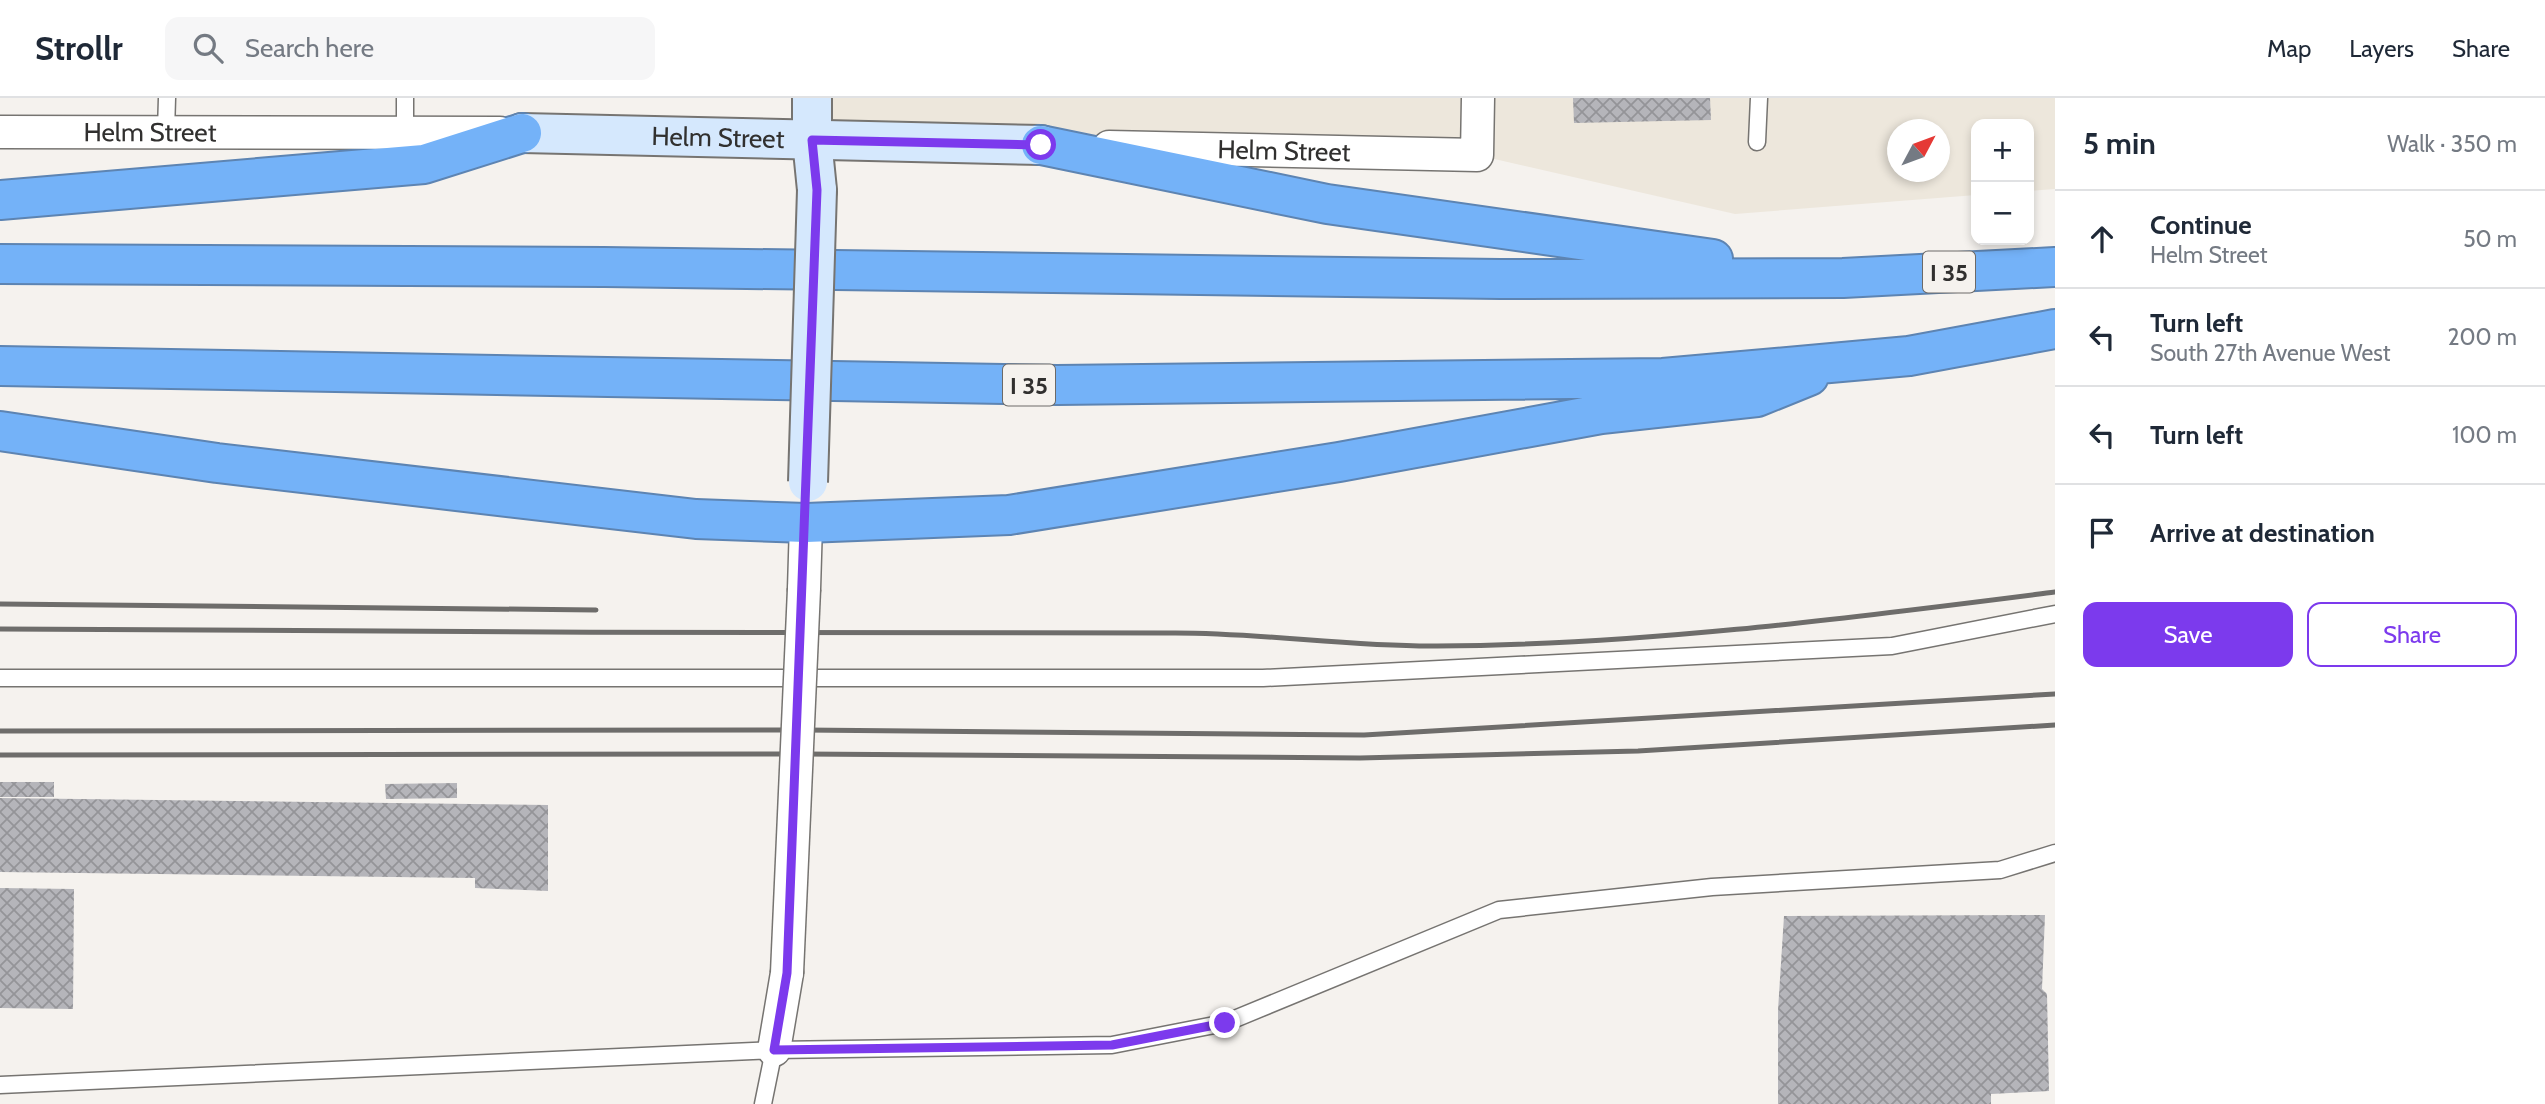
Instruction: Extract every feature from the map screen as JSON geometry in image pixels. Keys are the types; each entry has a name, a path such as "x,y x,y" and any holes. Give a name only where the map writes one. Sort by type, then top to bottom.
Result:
{"highway":[{"path":"0,200 424,164 522,133"},
{"path":"1041,145 1327,204 1843,278"},
{"path":"2014,269 2055,254"},
{"name":"I 35","path":"0,264 604,267 1500,279 1843,278 2055,267"},
{"name":"I 35","path":"0,366 1056,386 1663,378 1850,359 1909,356 2055,329"},
{"path":"0,431 230,465 669,516 806,523 1009,514 1339,462 1601,414 1757,397 1850,359"}],"street":[{"path":"774,1050 787,973 804,589 817,190 812,140 812,98"},
{"name":"Helm Street","path":"0,132 522,133 1477,155 1478,98"}],"lane":[{"path":"166,131 167,98"},
{"path":"405,98 405,132"},
{"path":"1757,142 1759,98"},
{"path":"0,678 1263,678 1892,646 2055,614"},
{"path":"0,1085 774,1050 1112,1045 1225,1023 1499,910 1712,887 2000,870 2055,853"},
{"path":"762,1104 774,1050"}],"shaded area":[{"path":"812,98 2055,98 2055,189 2034,191 2034,119 1971,119 1971,195 1735,214 1477,155 812,140"}],"building":[{"path":"1573,98 1710,98 1711,120 1574,123"},
{"path":"0,782 54,782 54,797 0,797"},
{"path":"457,783 457,798 386,799 385,784"},
{"path":"0,798 548,805 548,891 475,888 475,878 0,872"},
{"path":"0,888 74,889 73,1009 0,1008"},
{"path":"2045,915 2042,989 2047,994 2049,1091 1991,1094 1991,1104 1778,1104 1778,1010 1784,916"}],"railway":[{"path":"0,629 1203,633 1437,646 1592,641 1669,635 1824,620 2055,592"},
{"path":"0,604 596,610"},
{"path":"0,731 804,730 1364,735 2055,694"},
{"path":"0,755 803,754 1360,758 1638,751 2055,725"}],"route":[{"path":"1041,145 812,140 817,190 804,589 787,973 774,1050 1112,1045 1225,1023"}]}
